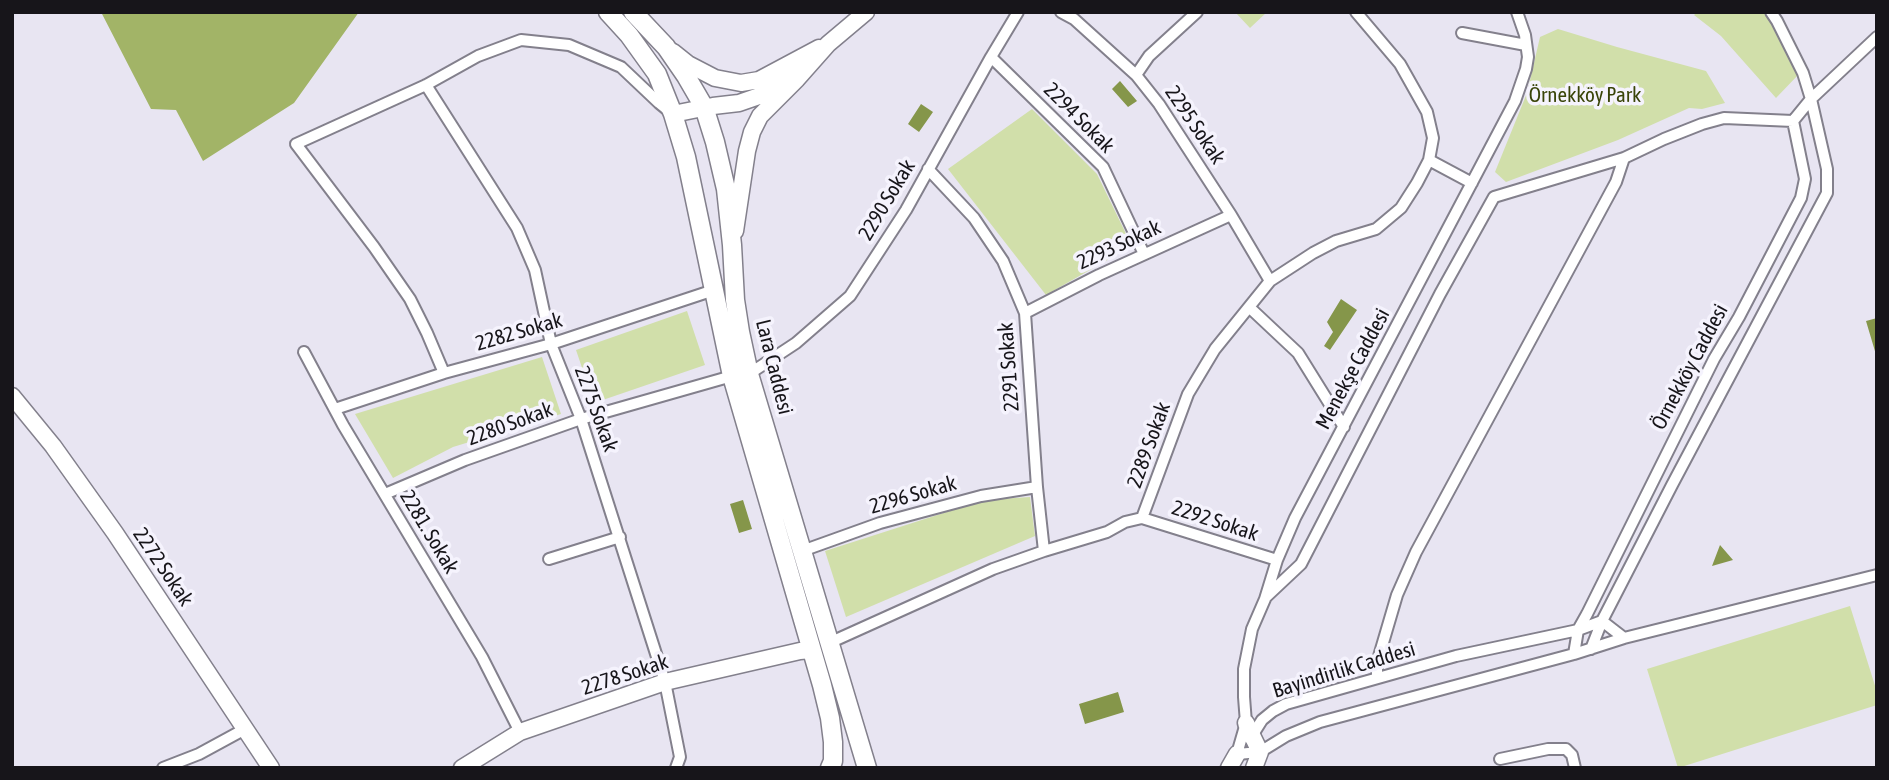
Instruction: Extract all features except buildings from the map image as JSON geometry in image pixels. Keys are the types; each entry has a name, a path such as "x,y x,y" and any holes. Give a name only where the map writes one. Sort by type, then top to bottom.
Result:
{"main road":[{"path":"608,12 629,34 657,74 686,157 714,290 741,375 830,718 833,742 833,761 830,768"},
{"path":"633,12 666,47 704,107 726,189 732,245"},
{"name":"Lara Caddesi","path":"732,245 741,375 802,551 867,768"}],"street":[{"name":"Lara Caddesi","path":"732,245 747,151 760,116 828,44 866,12"},
{"name":"2290 Sokak","path":"741,375 796,343 850,296 906,209 1018,12"},
{"name":"2295 Sokak","path":"1061,12 1074,19 1136,75 1159,104 1270,281"},
{"path":"1136,75 1149,56 1197,12"},
{"path":"1356,12 1400,64 1427,112 1433,138 1429,160 1472,183"},
{"name":"Menekşe Caddesi","path":"1249,729 1244,696 1244,668 1252,629 1277,560 1295,518 1515,101 1528,57 1517,12"},
{"name":"Örnekköy Caddesi","path":"1591,649 1602,621 1672,485 1827,193 1827,169 1803,73 1771,12"},
{"path":"1462,33 1526,45"},
{"path":"1265,599 1301,564 1440,294 1494,197 1624,158 1677,134 1724,118 1793,121 1811,99 1877,37"},
{"path":"444,373 428,333 410,299 296,144 426,85 478,56 521,40 569,45 621,67 673,114 739,103 762,95 828,44"},
{"path":"666,47 688,64 715,78 741,83 759,80 828,44"},
{"name":"2294 Sokak","path":"991,57 1103,167 1144,254"},
{"name":"2275 Sokak","path":"426,85 517,228 535,270 551,344 581,419 665,682 680,757 676,768"},
{"name":"Örnekköy Caddesi","path":"1574,654 1577,630 1714,359 1801,198 1805,179 1793,121"},
{"path":"1377,677 1377,663 1396,595 1416,552 1616,182 1624,158"},
{"name":"2289 Sokak","path":"829,643 993,569 1142,518 1188,394 1215,349 1270,281 1312,253 1336,241 1376,229 1401,208 1429,160"},
{"name":"2291 Sokak","path":"928,169 974,218 1003,261 1025,313 1044,551"},
{"name":"2293 Sokak","path":"1025,313 1099,275 1231,215"},
{"name":"2282 Sokak","path":"335,409 444,373 551,344 714,290"},
{"path":"1250,307 1298,354 1344,427"},
{"name":"2281. Sokak","path":"304,352 482,657 520,732"},
{"name":"2280 Sokak","path":"385,494 465,460 581,419 741,375"},
{"name":"2272 Sokak","path":"12,396 53,446 115,533 271,768"},
{"name":"2296 Sokak","path":"802,551 880,523 981,496 1037,487"},
{"name":"2292 Sokak","path":"1142,518 1277,560"},
{"path":"549,559 620,537"},
{"name":"Bayindirlik Caddesi","path":"1233,761 1260,752 1286,736 1320,722 1574,654 1624,638 1877,575"},
{"path":"1602,621 1624,638"},
{"name":"Bayindirlik Caddesi","path":"1233,761 1249,729 1286,704 1455,656 1577,630 1602,621"},
{"name":"2278 Sokak","path":"462,768 520,732 665,682 811,650"},
{"path":"163,768 199,754 245,729"},
{"path":"1249,729 1260,752 1254,768"},
{"path":"1500,760 1548,749 1566,749 1572,755 1575,768"}],"green space":[{"path":"1235,12 1267,12 1250,28"},
{"path":"1697,12 1763,12 1779,33 1799,74 1776,98 1721,36 1694,15"},
{"name":"Örnekköy Park","path":"1558,29 1706,71 1725,103 1702,109 1689,108 1618,140 1506,182 1495,172 1527,93 1540,37"},
{"path":"1032,109 1097,174 1132,246 1046,295 948,169"},
{"path":"687,311 705,365 594,403 576,350"},
{"path":"542,357 561,414 453,447 393,478 355,414"},
{"path":"1030,497 1035,536 846,617 825,551 984,500"},
{"path":"1850,606 1877,692 1877,705 1678,768 1647,669"}],"shaded area":[{"path":"101,12 359,12 294,103 203,161 176,110 151,109"},
{"path":"1120,81 1137,101 1128,107 1112,89"},
{"path":"921,104 933,112 919,132 908,124"},
{"path":"1341,299 1357,310 1330,350 1324,346 1333,332 1327,322"},
{"path":"1877,318 1877,358 1866,321"},
{"path":"743,500 752,529 739,533 730,504"},
{"path":"1720,545 1733,560 1712,566"},
{"path":"1118,692 1124,712 1085,724 1079,704"}]}
